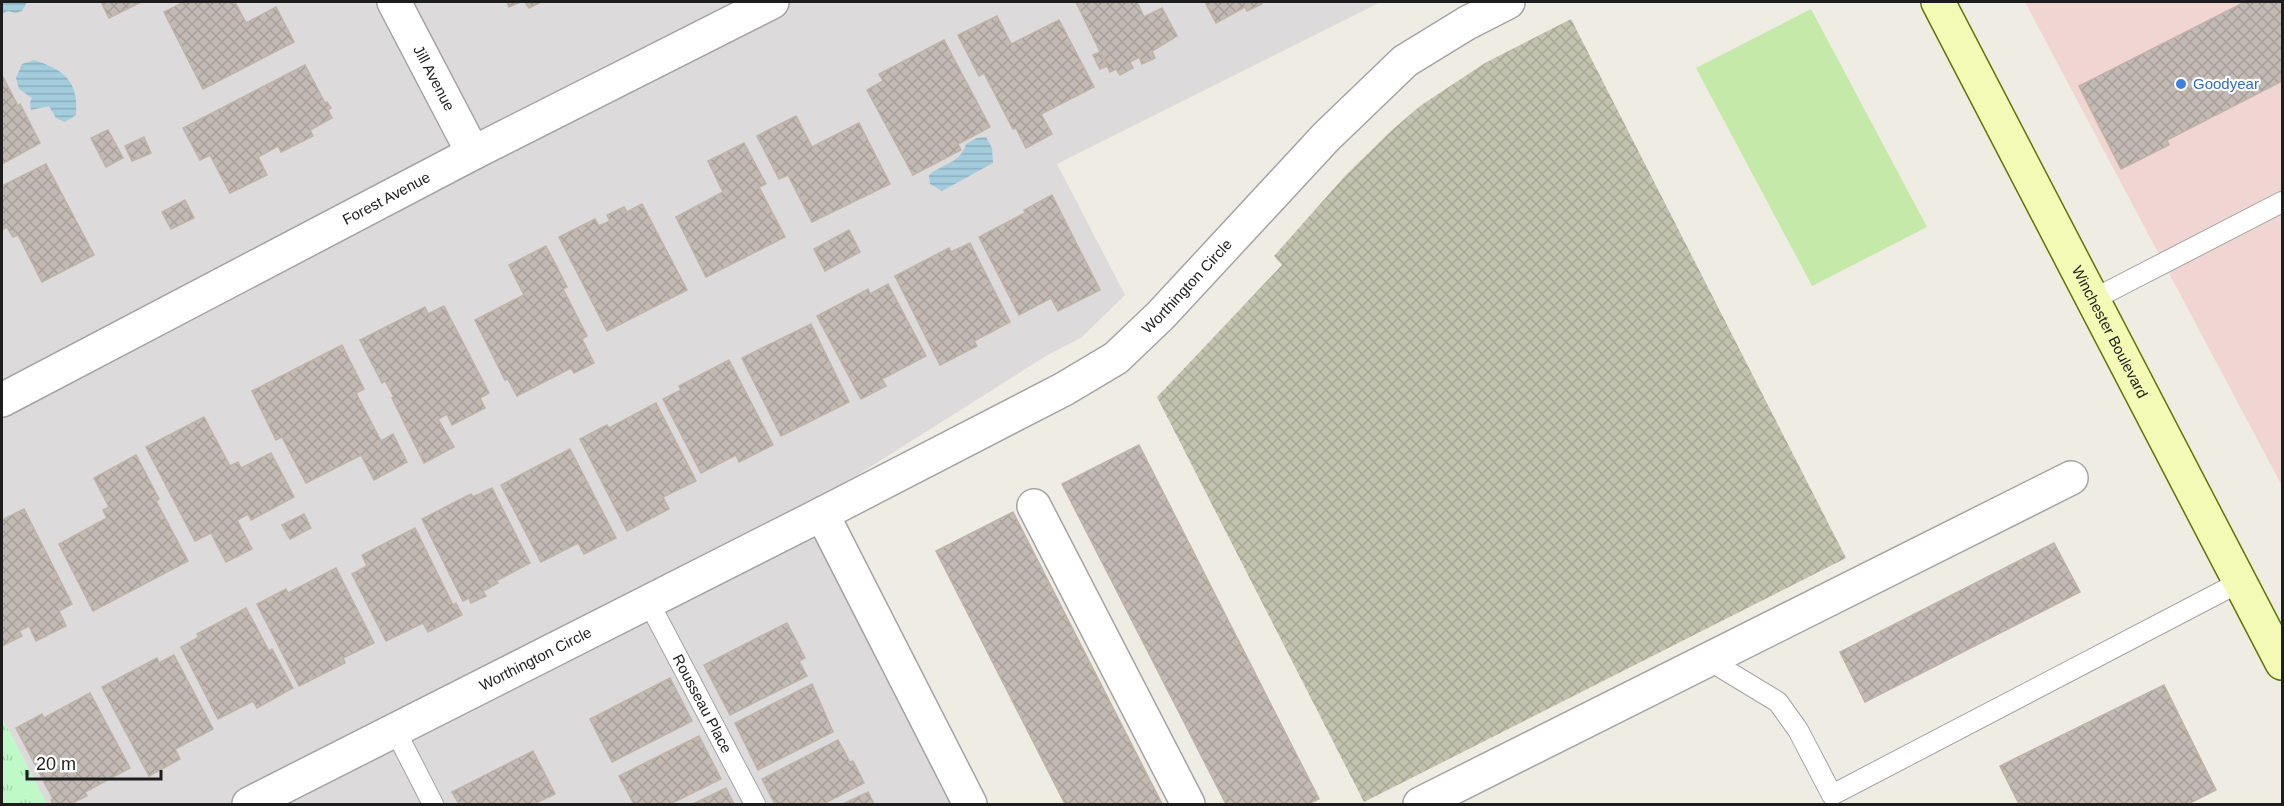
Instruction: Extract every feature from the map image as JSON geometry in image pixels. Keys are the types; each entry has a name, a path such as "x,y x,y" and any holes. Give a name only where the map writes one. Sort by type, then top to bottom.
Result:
{"main road":[{"name":"Winchester Boulevard","path":"1938,2 2283,663"}],"street":[{"name":"Jill Avenue","path":"394,2 473,153"},
{"name":"Forest Avenue","path":"2,400 473,153 772,2"},
{"name":"Worthington Circle","path":"249,804 649,603 1064,389 1116,358 1161,315 1326,137 1404,61 1467,23 1508,2"},
{"path":"1420,804 2071,478"},
{"path":"1034,506 1188,804"},
{"path":"822,514 970,804"}],"lane":[{"path":"2092,300 2283,202"},
{"path":"1707,659 1778,702 1798,730 1835,800 2240,582"},
{"name":"Rousseau Place","path":"649,603 755,804"},
{"path":"396,732 433,804"}],"shaded area":[{"path":"2,2 1381,2 1057,164 1125,295 1082,337 1046,356 832,491 980,804 47,804 2,718"},
{"path":"2025,2 2282,2 2282,486"},
{"path":"1571,19 1846,558 1364,802 1157,397 1282,265 1274,256 1345,176 1391,131 1420,106 1485,63"}],"green space":[{"path":"1811,9 1927,227 1812,286 1696,68"},
{"path":"2,718 47,804 2,804"}],"water":[{"path":"2,2 27,2 22,11 15,13 8,11 2,14"},
{"path":"34,60 54,68 72,85 75,93 76,115 65,122 56,118 49,106 31,110 32,98 19,89 16,78 22,64"},
{"path":"986,137 992,148 993,163 942,191 930,184 929,175 956,159 966,144 977,138"}],"building":[{"path":"101,2 141,2 109,18"},
{"path":"184,2 235,2 246,23 276,7 294,42 203,89 164,12"},
{"path":"507,2 520,2 509,7"},
{"path":"525,2 541,2 529,8"},
{"path":"1076,2 1137,2 1144,17 1162,8 1177,36 1152,51 1155,58 1142,64 1139,57 1130,62 1133,68 1120,75 1116,69 1110,72"},
{"path":"1205,2 1261,2 1262,4 1247,11 1245,7 1216,23"},
{"name":"Goodyear","path":"2245,2 2282,2 2282,81 2167,140 2169,145 2121,169 2079,86"},
{"path":"997,16 1011,44 1059,20 1094,87 1041,114 1052,134 1026,148 1016,128 1013,129 984,73 979,76 958,35"},
{"path":"944,40 990,127 958,144 961,150 913,175 867,90 883,81 879,74"},
{"path":"1100,52 1107,66 1100,69 1093,55"},
{"path":"305,65 325,103 327,102 331,108 328,110 332,118 310,130 313,136 281,152 278,146 258,157 267,175 230,193 210,155 200,160 183,128"},
{"path":"2,75 40,143 2,164"},
{"path":"796,116 812,147 859,123 890,184 812,222 788,175 779,179 757,136"},
{"path":"108,130 123,158 106,167 91,138"},
{"path":"144,137 151,153 132,161 125,146"},
{"path":"744,143 766,184 759,187 785,237 706,277 676,217 723,192 708,161"},
{"path":"46,164 94,255 42,282 18,235 13,237 7,227 2,230 2,186"},
{"path":"1052,195 1100,290 1058,311 1051,298 1019,315 979,237 1025,213 1024,210"},
{"path":"185,200 194,218 171,229 162,212"},
{"path":"642,204 687,290 607,331 559,237 595,219 599,226 610,221 607,215 624,207 627,212"},
{"path":"849,230 860,252 825,271 814,249"},
{"path":"970,243 1010,322 974,341 977,346 940,365 895,276 949,248 951,252"},
{"path":"546,246 567,287 563,289 587,336 582,339 594,363 574,373 571,368 517,396 508,379 505,380 475,320 524,295 509,265"},
{"path":"888,284 926,356 882,379 886,386 861,399 817,316 868,289 870,294"},
{"path":"444,306 489,393 480,398 485,408 452,425 447,414 438,419 454,447 424,463 392,398 394,397 385,381 382,383 360,340 425,307 428,314"},
{"path":"811,324 849,402 781,436 742,358"},
{"path":"342,345 364,389 356,393 381,441 393,434 407,462 374,480 361,455 306,483 282,437 276,440 252,391"},
{"path":"729,360 773,445 739,462 736,455 701,473 663,399 681,390 679,386"},
{"path":"656,403 696,481 663,497 669,509 627,531 580,439 607,425 609,428"},
{"path":"204,417 230,466 238,462 241,468 271,453 294,497 251,520 248,514 237,520 252,549 226,562 211,533 195,541 146,447"},
{"path":"1139,445 1319,799 1308,804 1226,804 1062,484"},
{"path":"570,449 616,538 584,554 578,543 541,562 501,485"},
{"path":"136,455 159,499 156,501 188,561 93,611 59,544 107,518 103,510 109,507 94,478"},
{"path":"492,488 530,563 496,581 498,583 483,591 486,596 471,603 469,598 463,601 422,519 471,494 473,497"},
{"path":"24,509 72,604 59,611 66,626 36,641 29,626 19,631 22,636 2,646 2,520"},
{"path":"1013,512 1162,804 1065,804 936,551"},
{"path":"304,514 311,528 290,539 282,525"},
{"path":"415,528 453,605 456,603 462,615 428,632 423,623 386,641 352,574 367,566 362,555"},
{"path":"2054,543 2080,592 1865,702 1840,652"},
{"path":"336,568 374,643 343,658 345,663 299,686 257,604 286,589 288,593"},
{"path":"246,608 269,651 272,649 293,688 257,708 253,701 218,719 181,647 199,637 197,634"},
{"path":"787,623 805,658 799,661 807,676 730,715 704,665"},
{"path":"174,655 213,729 175,749 180,759 149,776 102,687 157,658 159,663"},
{"path":"670,678 692,721 612,762 590,719"},
{"path":"812,684 833,732 758,770 735,723"},
{"path":"2164,685 2216,790 2188,804 2019,804 2000,766"},
{"path":"90,693 130,768 85,792 87,796 70,804 53,804 51,800 53,799 16,728 42,714 44,718"},
{"path":"699,736 721,779 670,804 634,804 619,776"},
{"path":"838,740 850,762 853,761 864,783 823,804 775,804 762,779"},
{"path":"533,751 555,794 534,804 459,804 452,792"},
{"path":"726,788 734,804 693,804"},
{"path":"868,792 874,804 843,804"}],"place":[{"name":"Goodyear","path":"2181,84"}]}
